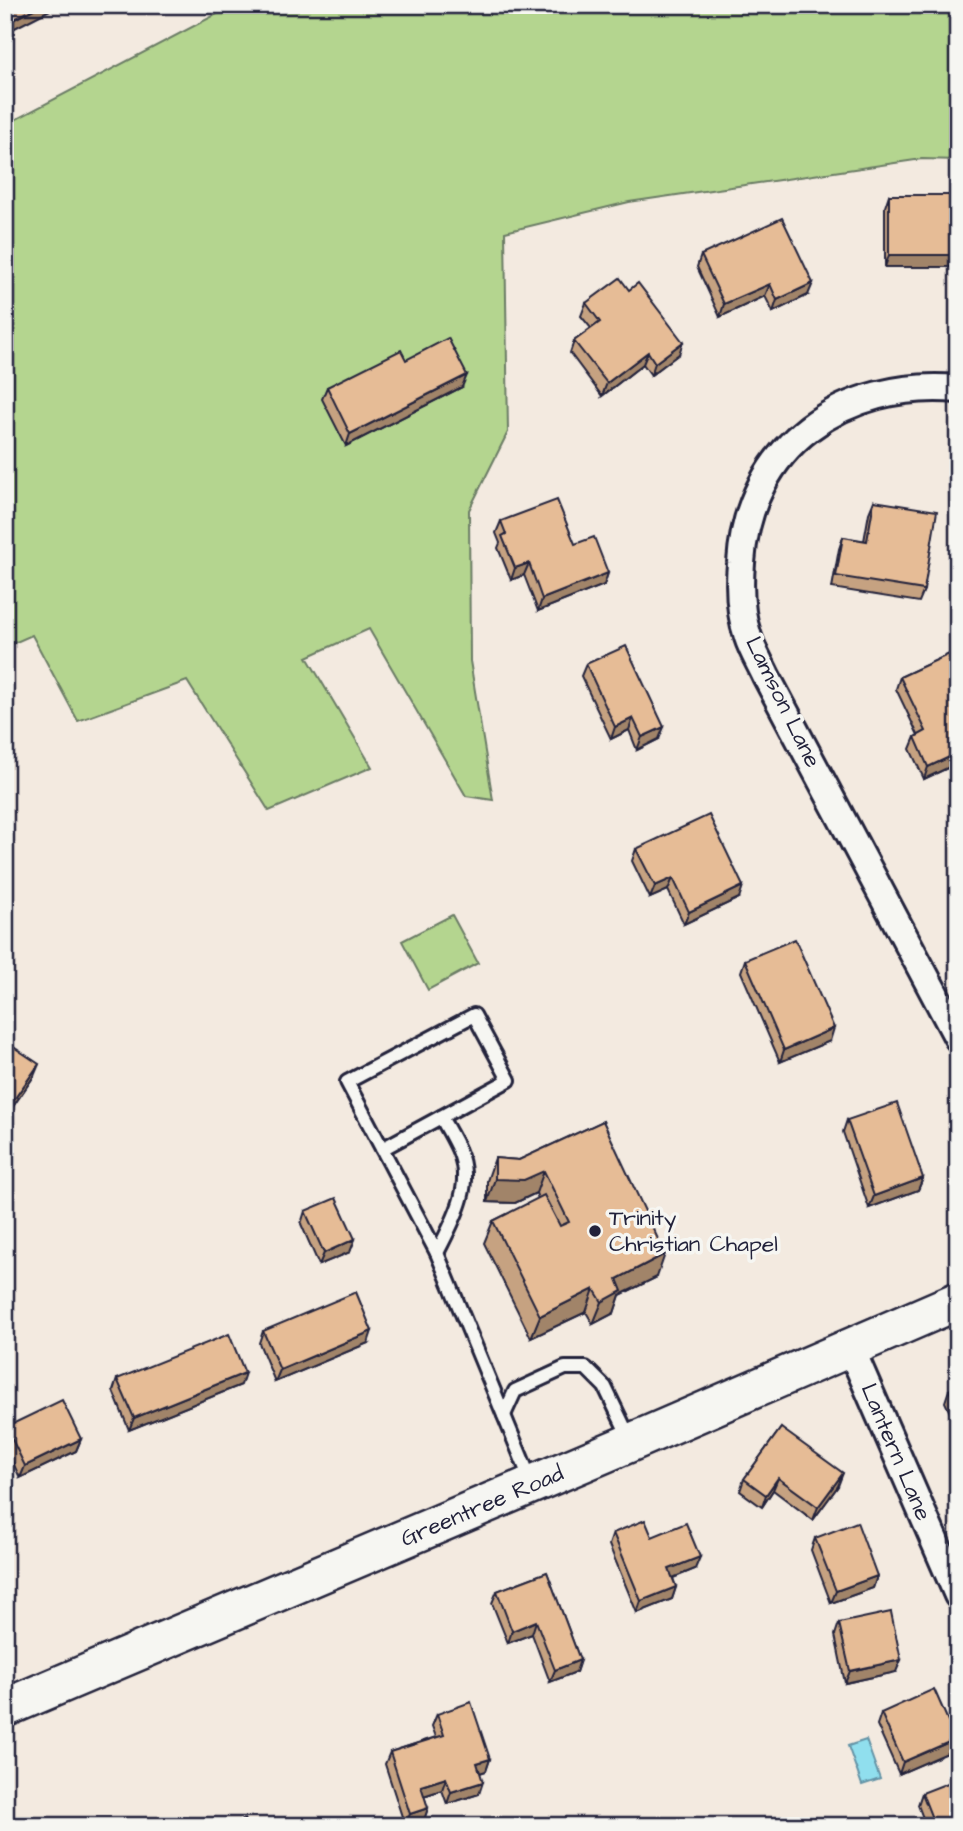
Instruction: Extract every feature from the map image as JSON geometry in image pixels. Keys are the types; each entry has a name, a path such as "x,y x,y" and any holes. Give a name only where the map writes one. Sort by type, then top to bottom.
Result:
{"street":[{"name":"Lamson Lane","path":"958,389 942,387 905,390 865,397 829,413 796,438 771,466 751,504 742,545 739,589 747,636 766,676 958,1038"},
{"name":"Greentree Road","path":"5,1708 851,1349 958,1301"},
{"name":"Lantern Lane","path":"851,1349 955,1582"}],"lane":[{"path":"382,1149 509,1080 474,1015 347,1082 382,1149 437,1253 532,1485"},
{"path":"437,1253 463,1199 465,1175 460,1152 441,1117"},
{"path":"504,1415 515,1391 565,1368 586,1368 605,1387 632,1442"}],"green space":[{"path":"234,5 958,5 958,160 922,159 629,202 505,232 508,432 469,510 470,661 493,800 466,796 369,629 307,657 372,767 269,811 187,681 78,721 32,635 5,647 5,125"},
{"path":"452,915 478,963 428,990 402,941"}],"water":[{"path":"866,1740 880,1779 862,1785 848,1746"}],"building":[{"path":"5,5 41,5 5,24"},
{"path":"889,195 958,195 958,255 889,255"},
{"path":"782,218 813,283 777,300 770,284 724,304 701,255"},
{"path":"620,278 629,290 638,283 683,342 655,363 648,352 607,383 574,341 600,322 586,303"},
{"path":"448,338 467,375 350,434 327,387 401,350 406,360"},
{"path":"557,500 575,544 594,537 608,573 542,599 529,563 515,568 502,536 506,534 501,521"},
{"path":"874,501 937,511 924,590 836,576 843,537 867,541"},
{"path":"626,646 664,727 642,737 633,718 615,727 586,664"},
{"path":"958,650 958,753 928,767 915,737 926,731 900,677"},
{"path":"709,815 743,886 689,912 673,878 655,886 636,849"},
{"path":"795,939 834,1028 784,1050 745,960"},
{"path":"6,1042 39,1064 8,1108 5,1105"},
{"path":"897,1103 923,1178 874,1196 847,1120"},
{"name":"Trinity Christian Chapel","path":"603,1121 665,1254 617,1279 622,1291 602,1302 594,1289 540,1316 493,1221 544,1195 560,1226 569,1222 544,1171 524,1180 495,1179 495,1158 519,1160"},
{"path":"336,1198 355,1239 324,1253 305,1211"},
{"path":"356,1292 372,1331 280,1370 263,1331"},
{"path":"229,1334 245,1373 134,1418 117,1379"},
{"path":"958,1386 958,1408 949,1390"},
{"path":"62,1400 81,1439 25,1466 6,1427"},
{"path":"781,1428 843,1473 818,1507 778,1478 766,1495 744,1479"},
{"path":"645,1520 652,1537 686,1523 700,1557 669,1569 676,1587 641,1601 613,1533"},
{"path":"857,1522 877,1576 836,1591 815,1538"},
{"path":"547,1572 580,1660 555,1670 536,1621 512,1631 497,1591"},
{"path":"891,1612 901,1660 850,1671 839,1623"},
{"path":"934,1689 956,1739 903,1762 881,1713"},
{"path":"471,1702 490,1759 477,1763 483,1782 451,1792 446,1778 421,1786 428,1808 410,1814 390,1752 444,1735 437,1714"},
{"path":"958,1779 958,1826 935,1826 922,1793"},
{"path":"245,1819 248,1826 231,1826"}],"place":[{"name":"Trinity Christian Chapel","path":"595,1231"}]}
